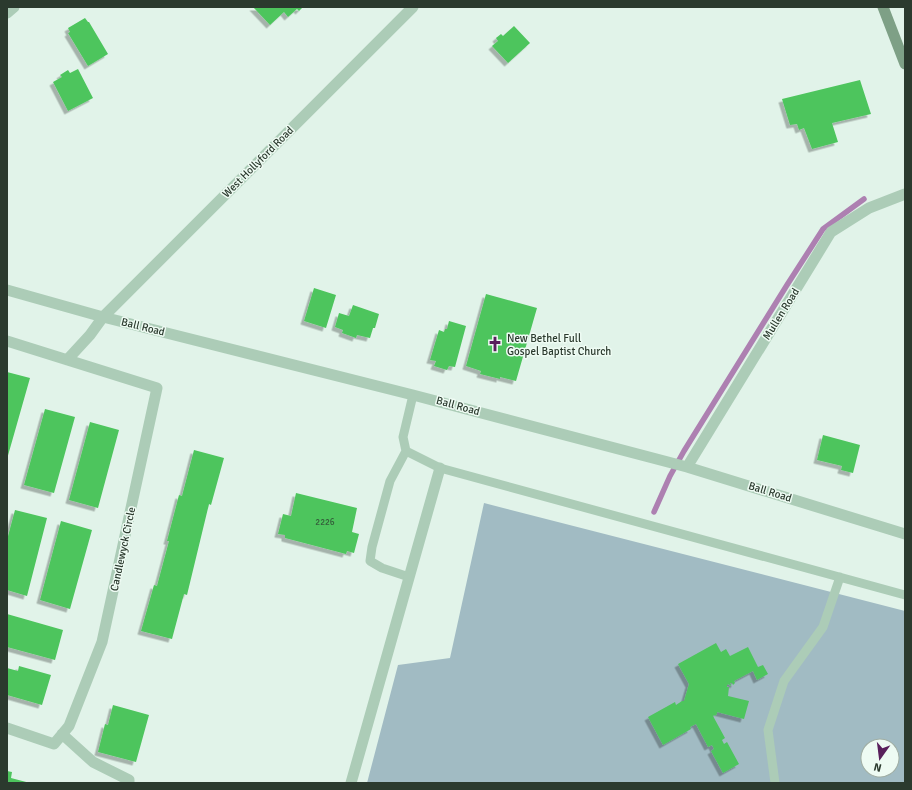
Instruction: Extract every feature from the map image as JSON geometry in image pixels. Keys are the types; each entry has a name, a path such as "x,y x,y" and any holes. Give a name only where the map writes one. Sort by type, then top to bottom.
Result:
{"main road":[{"path":"886,8 905,64"}],"street":[{"path":"7,13 14,7"},
{"name":"West Hollyford Road","path":"102,317 413,7"},
{"name":"Mullen Road","path":"686,467 831,232 869,208 905,194"},
{"name":"Ball Road","path":"7,290 102,317 413,395 669,462 905,534"},
{"path":"67,360 90,335 102,317"},
{"name":"Candlewyck Circle","path":"7,341 157,388 102,642 69,726 62,734"},
{"path":"351,783 440,468"},
{"path":"7,728 54,744 62,734 93,762 129,780 129,783"}],"lane":[{"path":"409,577 382,568 370,561 372,547 390,481 406,451 404,437 413,395"},
{"path":"406,451 440,468 905,594"},
{"path":"775,783 768,730 784,681 823,627 840,577"}],"shaded area":[{"path":"484,503 905,611 905,783 367,783 398,665 450,658"}],"building":[{"path":"253,7 303,7 299,11 297,9 288,17 284,12 270,25"},
{"path":"85,18 89,22 108,54 88,66 68,33 70,32 68,28"},
{"path":"514,26 530,43 508,63 492,46 498,41 496,38 501,34 503,36"},
{"path":"78,69 93,98 68,111 53,82 62,77 60,75 68,70 70,73"},
{"path":"860,80 871,114 832,123 838,142 812,149 804,128 799,130 797,124 790,125 782,99"},
{"path":"314,288 336,295 326,328 304,321"},
{"path":"486,294 537,308 516,381 480,374 481,371 466,366"},
{"path":"353,305 379,314 370,338 357,335 356,338 342,333 343,330 335,327 339,313 349,316"},
{"path":"449,321 466,326 455,367 449,366 447,370 434,366 436,361 430,360 439,330 444,332 445,329 447,329"},
{"path":"7,372 30,378 7,459"},
{"path":"45,409 75,417 54,493 24,485"},
{"path":"90,422 119,430 98,508 69,500"},
{"path":"823,435 860,445 853,473 841,470 842,466 817,460"},
{"path":"194,450 224,458 211,505 209,504 187,595 184,594 172,639 141,631 154,585 157,586 179,495 182,496"},
{"path":"296,493 357,508 352,532 359,534 354,553 347,551 346,554 285,538 285,535 278,534 283,514 291,516"},
{"path":"15,510 47,518 27,596 7,590 7,540"},
{"path":"61,521 92,530 70,609 40,600"},
{"path":"7,614 63,630 55,660 7,647"},
{"path":"716,643 721,652 726,649 730,656 748,647 758,667 763,665 768,674 757,680 753,671 734,681 735,683 733,685 730,683 730,686 729,684 727,685 727,687 729,687 728,696 749,701 744,719 717,712 715,716 713,716 725,738 722,740 724,744 727,742 739,764 723,773 711,751 714,749 712,745 708,747 696,724 690,727 691,729 663,745 648,717 675,702 676,705 684,701 689,684 678,664"},
{"path":"19,666 51,675 42,705 7,695 7,668 18,671"},
{"path":"113,705 149,715 136,762 98,752 105,724 108,725"},
{"path":"7,771 12,772 11,778 30,783 7,783"}],"waterway":[{"path":"654,512 670,476 684,451 823,229 864,199"}],"place":[{"name":"New Bethel Full Gospel Baptist Church","path":"495,344"}]}
